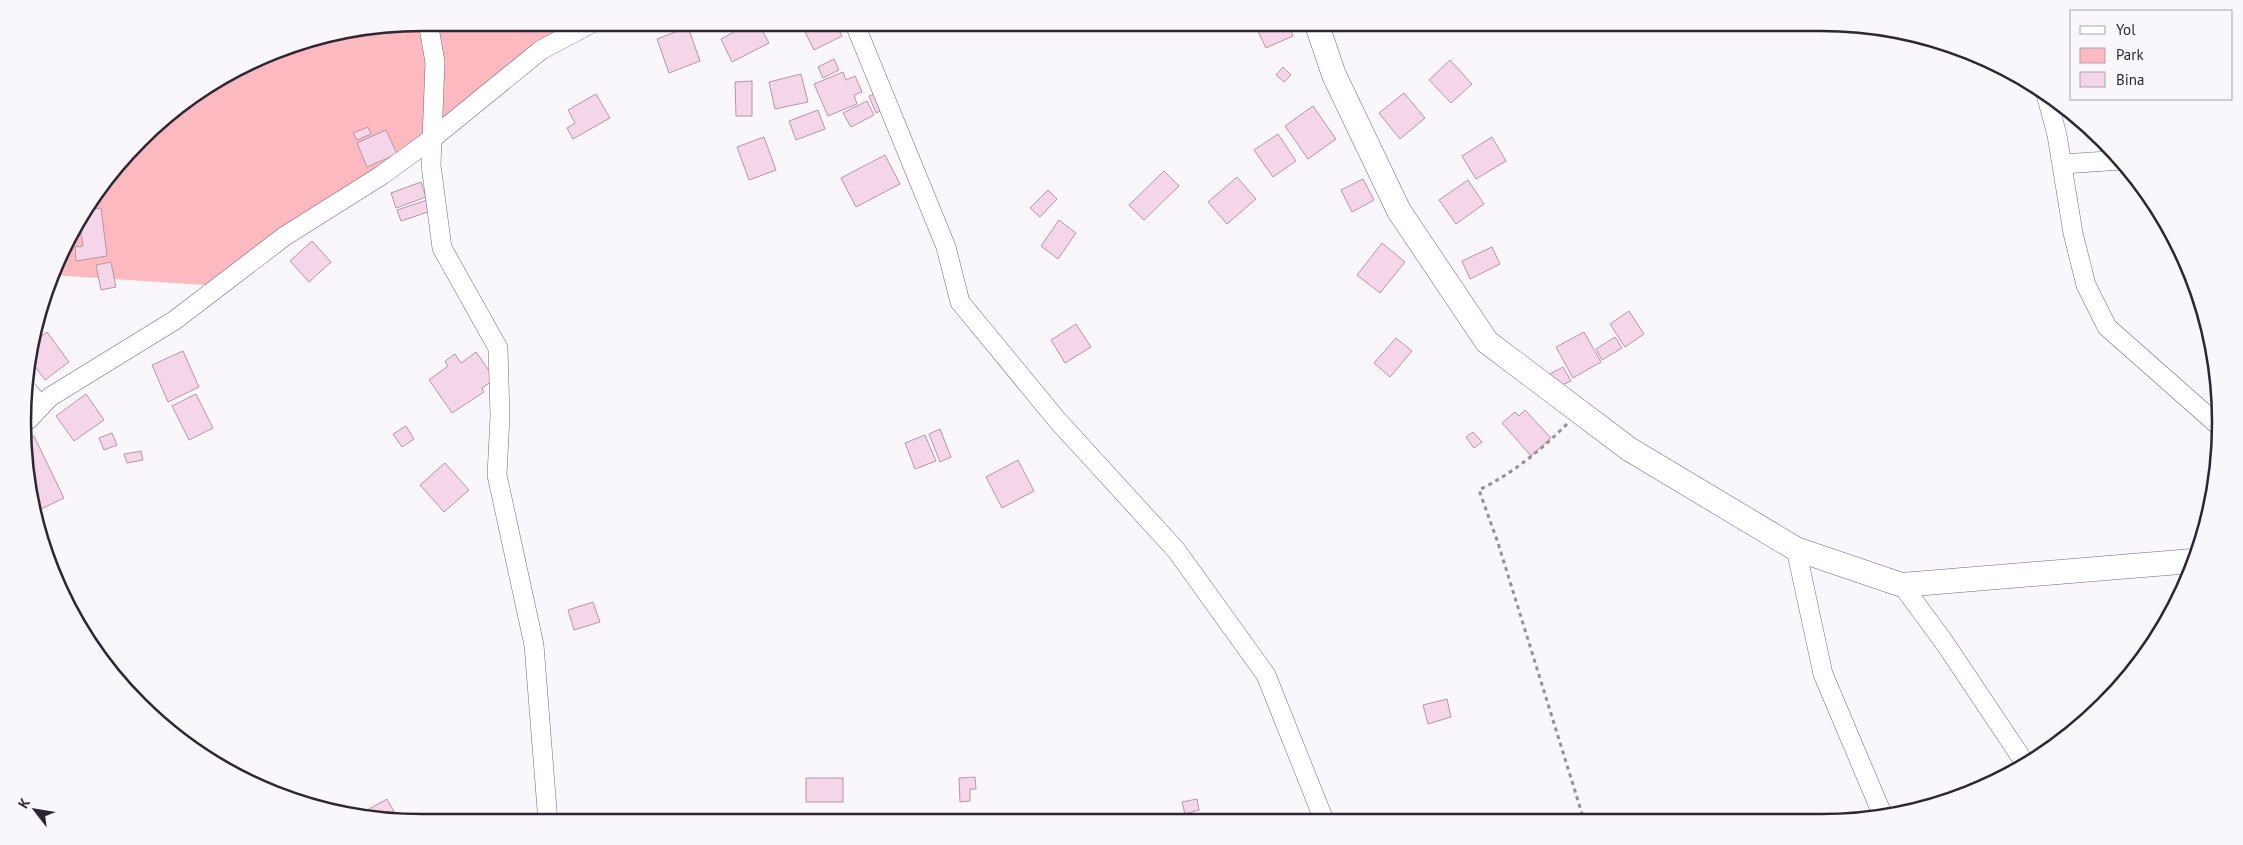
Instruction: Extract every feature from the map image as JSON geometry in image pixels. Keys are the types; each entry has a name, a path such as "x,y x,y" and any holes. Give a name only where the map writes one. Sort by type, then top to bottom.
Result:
{"street":[{"path":"430,31 435,62 431,165 442,248 498,348 500,416 497,475 534,644 547,814"},
{"path":"31,417 50,396 175,320 285,236 382,175 433,138 541,50 577,31"},
{"path":"858,31 946,247 960,302 1058,421 1176,550 1266,675 1322,814"},
{"path":"1319,31 1334,75 1399,211 1487,342 1629,448 1796,549 1902,585 2186,562"},
{"path":"2048,104 2062,164 2073,233 2086,285 2107,326 2212,420"},
{"path":"2062,164 2111,161"},
{"path":"32,396 41,406"},
{"path":"1796,549 1823,674 1880,809"},
{"path":"1902,585 1944,642 2021,758"}],"path":[{"path":"1579,412 1542,450 1505,477 1479,490 1498,543 1582,814"}],"green space":[{"path":"422,31 560,31 560,40 220,286 60,276 84,227 112,184 146,146 184,112 227,84 273,61 297,52 346,39 397,32"}],"building":[{"path":"678,31 689,31 700,61 669,73 657,39"},
{"path":"736,31 763,31 769,43 732,62 721,39"},
{"path":"804,31 840,31 842,36 814,50"},
{"path":"1258,31 1291,31 1293,36 1266,48"},
{"path":"834,59 839,70 823,78 818,67"},
{"path":"1450,60 1472,84 1451,103 1429,80"},
{"path":"1283,67 1291,75 1284,82 1276,75"},
{"path":"843,72 846,80 855,76 862,92 854,95 857,104 828,116 814,84"},
{"path":"801,74 808,102 775,109 769,82"},
{"path":"752,81 752,116 736,116 735,82"},
{"path":"879,92 886,108 876,113 869,96"},
{"path":"1404,93 1425,118 1400,139 1379,113"},
{"path":"596,94 610,118 573,139 567,128 575,123 568,110"},
{"path":"867,101 874,115 851,127 843,113"},
{"path":"1313,106 1336,139 1308,159 1285,126"},
{"path":"818,110 825,129 796,140 789,121"},
{"path":"368,127 371,134 357,140 353,133"},
{"path":"386,130 397,154 367,167 357,143"},
{"path":"1278,134 1296,161 1273,177 1254,150"},
{"path":"764,137 776,170 749,180 737,147"},
{"path":"1492,137 1506,161 1476,179 1462,156"},
{"path":"885,155 900,184 856,207 841,178"},
{"path":"1164,171 1179,186 1144,220 1129,205"},
{"path":"1237,177 1256,199 1227,224 1208,202"},
{"path":"1363,179 1374,200 1352,212 1341,190"},
{"path":"1468,180 1484,204 1456,224 1439,200"},
{"path":"421,182 426,197 396,208 391,193"},
{"path":"1048,190 1057,199 1040,217 1030,208"},
{"path":"427,200 431,211 401,221 397,210"},
{"path":"101,208 107,256 76,261 75,247 83,246 81,232 95,209"},
{"path":"1059,220 1076,233 1058,259 1041,246"},
{"path":"312,241 331,262 309,282 290,261"},
{"path":"1382,243 1405,262 1380,293 1357,275"},
{"path":"1492,247 1500,264 1470,279 1462,261"},
{"path":"111,262 116,287 101,290 96,265"},
{"path":"1629,311 1644,334 1625,347 1610,324"},
{"path":"1076,324 1091,347 1065,363 1051,340"},
{"path":"47,332 69,362 45,380 36,367 41,336"},
{"path":"1584,332 1601,362 1573,378 1556,347"},
{"path":"1615,337 1622,348 1602,360 1596,349"},
{"path":"1396,338 1412,351 1390,377 1374,363"},
{"path":"183,351 199,387 168,402 152,365"},
{"path":"476,352 495,379 482,388 484,392 452,413 429,380 448,366 445,361 455,354 461,363"},
{"path":"1563,367 1571,381 1560,386 1546,376"},
{"path":"86,394 104,420 74,441 56,416"},
{"path":"196,394 213,428 189,440 172,406"},
{"path":"1525,410 1551,438 1531,456 1502,423 1515,412 1519,416"},
{"path":"406,426 414,439 402,447 393,434"},
{"path":"940,429 951,457 940,462 929,434"},
{"path":"1473,432 1482,442 1474,448 1466,437"},
{"path":"112,433 117,445 104,450 99,438"},
{"path":"925,435 936,461 915,469 905,443"},
{"path":"34,436 64,498 41,509 35,474 32,437"},
{"path":"141,451 143,460 127,463 124,454"},
{"path":"1018,460 1034,491 1002,508 986,477"},
{"path":"445,463 469,490 444,512 420,485"},
{"path":"593,602 600,622 574,630 568,610"},
{"path":"1447,699 1451,717 1428,724 1423,705"},
{"path":"975,777 976,789 970,789 970,801 960,802 959,778"},
{"path":"806,778 843,778 843,802 806,802"},
{"path":"387,799 395,813 371,810 368,810"},
{"path":"1197,799 1199,810 1185,814 1182,802"}]}
